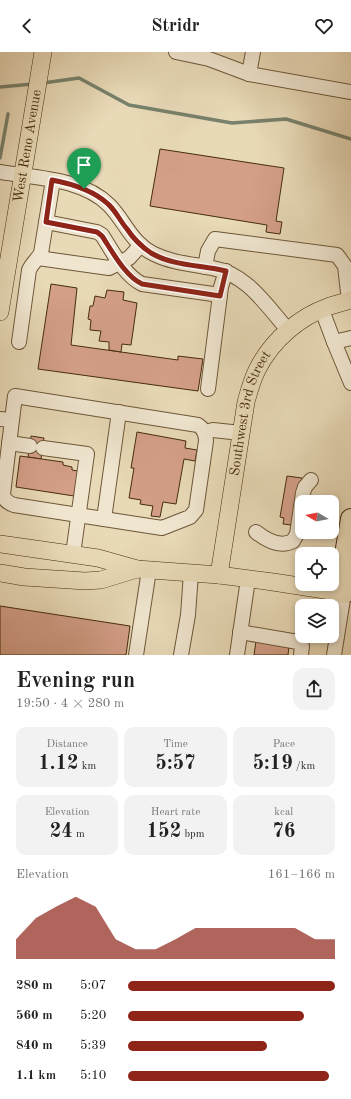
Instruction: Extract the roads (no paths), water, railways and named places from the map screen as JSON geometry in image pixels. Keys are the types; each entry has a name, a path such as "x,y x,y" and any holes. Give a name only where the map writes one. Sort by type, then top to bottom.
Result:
{"highway":[{"path":"349,589 344,560 351,519"}],"main road":[{"name":"West Reno Avenue","path":"0,312 43,52"},
{"name":"Southwest 3rd Street","path":"219,575 246,402 257,370 276,343 288,330 302,320 330,306 350,301"},
{"path":"0,544 98,558 143,570 219,575 349,589"},
{"path":"0,573 24,577 85,581 101,580 143,570"}],"street":[{"path":"176,52 209,59 249,74 351,92"},
{"path":"249,74 253,52"},
{"path":"0,172 70,184 98,196 109,205 126,229 141,245 152,253 168,260 226,271 237,277 252,288 288,330"},
{"path":"19,342 29,270 41,253 52,180"},
{"path":"46,222 97,232 102,236 136,282 220,296"},
{"path":"205,267 208,251 215,240 338,255 345,266 350,301"},
{"path":"38,258 109,268 129,258 141,245"},
{"path":"208,389 220,296 226,271"},
{"path":"322,310 351,383"},
{"path":"334,342 351,338"},
{"path":"15,396 193,424 200,427 205,432 206,441 196,510 187,518 162,528 78,516 8,503 4,499 3,490 9,443 6,419 15,396"},
{"path":"104,519 119,412"},
{"path":"205,432 213,430 241,433"},
{"path":"9,443 87,454 74,554"},
{"path":"256,532 263,538 270,541 286,544 293,541 297,534 303,493 305,487 311,480"},
{"path":"136,655 143,570"},
{"path":"181,655 188,615 191,573"},
{"path":"237,655 248,579"},
{"path":"338,654 349,589"},
{"path":"240,632 298,642 302,646 301,655"}],"waterway":[{"path":"43,83 79,78 129,105 232,123 286,119 351,139"},
{"path":"0,87 33,84"},
{"path":"0,158 8,114"}]}
